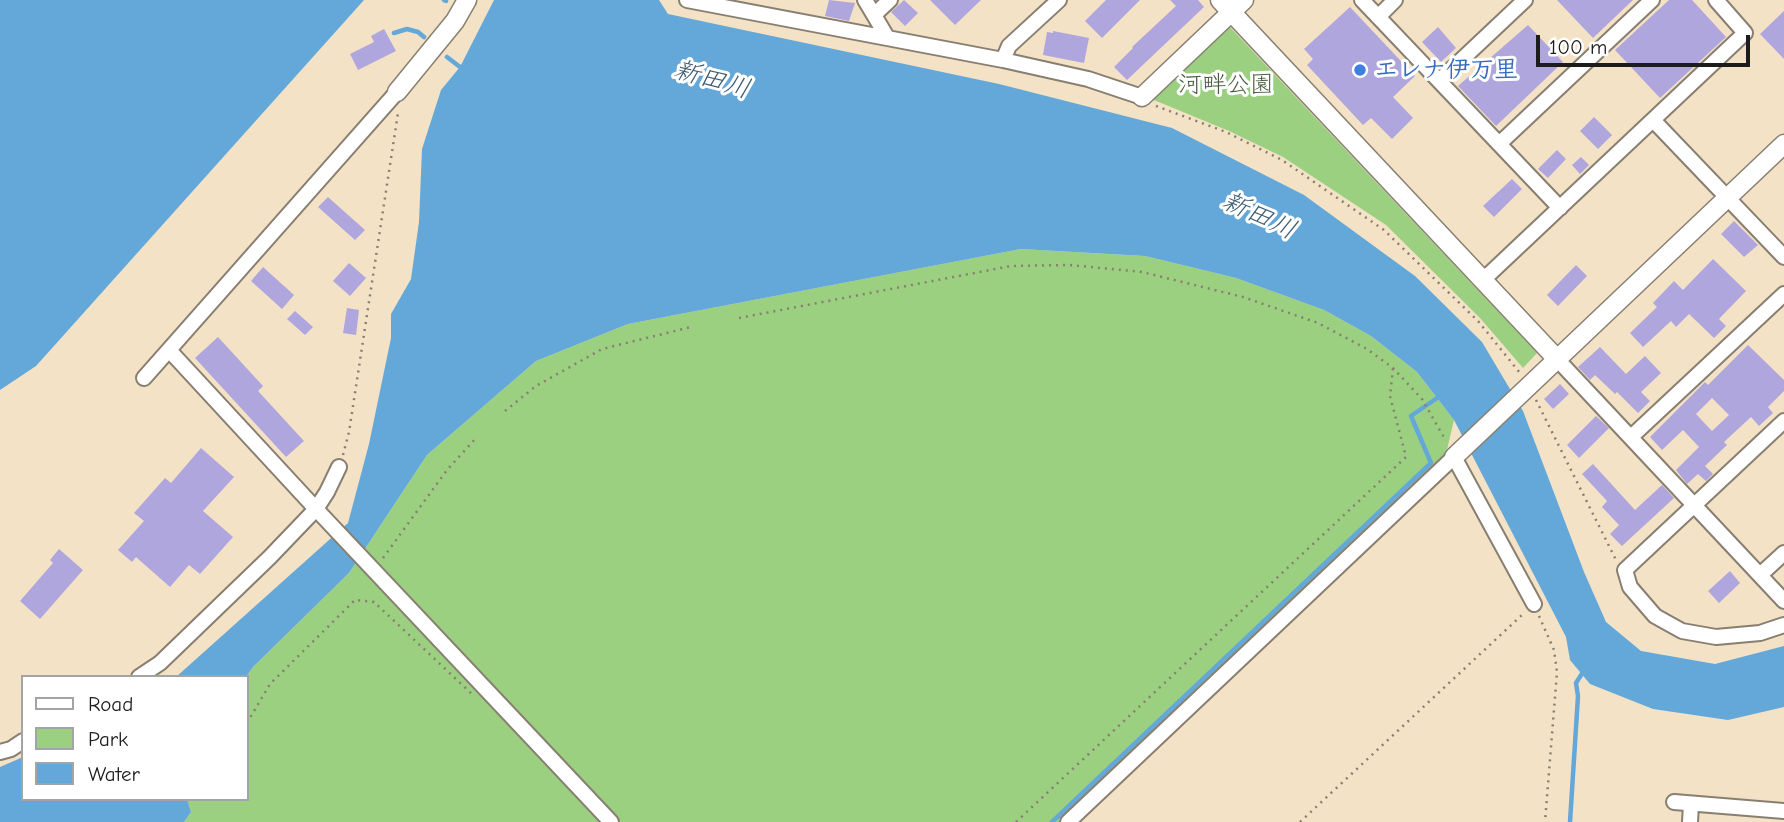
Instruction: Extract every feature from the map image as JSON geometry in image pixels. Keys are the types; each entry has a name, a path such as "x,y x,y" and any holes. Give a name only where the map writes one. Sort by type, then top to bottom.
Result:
{"street":[{"path":"144,378 397,92 455,21 467,0"},
{"path":"687,0 1003,60 1088,79 1142,97 1232,4 1483,280 1784,601"},
{"path":"865,0 887,37"},
{"path":"874,15 890,0"},
{"path":"1003,60 1009,46 1059,0"},
{"path":"1362,0 1560,208"},
{"path":"1378,17 1395,0"},
{"path":"1439,81 1525,0"},
{"path":"1499,144 1653,0"},
{"path":"1483,280 1745,33 1716,0"},
{"path":"1653,120 1784,257"},
{"path":"1068,822 1784,144"},
{"path":"1630,437 1784,294"},
{"path":"169,350 611,822"},
{"path":"1784,421 1625,570 1630,587 1655,617 1682,631 1716,637 1760,634 1784,625"},
{"path":"1454,457 1534,604"},
{"path":"142,675 160,663 270,557 320,514 339,467"},
{"path":"1760,575 1784,553"},
{"path":"0,752 21,742"},
{"path":"1674,802 1784,811"},
{"path":"1690,822 1691,804"}],"path":[{"path":"339,467 349,432 399,121 397,92"},
{"path":"1142,97 1149,104 1226,132 1282,159 1384,230 1478,321 1530,386 1617,563 1625,570"},
{"path":"739,318 1011,266 1070,265 1164,276 1318,323 1367,349 1393,368 1422,399 1454,457"},
{"path":"505,411 536,386 602,349 691,327"},
{"path":"1016,822 1406,457 1390,396 1393,368"},
{"path":"375,569 446,470 477,437"},
{"path":"248,721 270,684 355,600 374,602 472,697 487,689"},
{"path":"1300,822 1534,604 1554,650 1557,672 1545,822"}],"green space":[{"name":"河畔公園","path":"1228,25 1537,353 1523,368 1480,318 1386,225 1283,157 1149,98"},
{"path":"1021,249 1145,256 1236,278 1324,310 1371,336 1417,372 1454,420 1445,458 1063,822 184,822 191,812 188,801 248,801 247,675 349,573 427,455 536,361 628,324"}],"water":[{"path":"0,0 364,0 36,366 0,390"},
{"name":"新田川","path":"494,0 659,0 668,14 999,84 1172,128 1304,195 1415,276 1482,342 1523,411 1584,572 1606,622 1641,651 1715,664 1784,646 1784,707 1728,720 1653,709 1590,684 1570,660 1566,637 1454,420 1417,372 1371,336 1324,310 1236,278 1145,256 1021,249 628,324 536,361 427,455 349,573 247,675 178,675 348,523 369,444 391,338 391,314 411,279 419,222 422,149 441,90 460,67"},
{"path":"21,758 21,801 188,801 191,812 184,822 0,822 0,767"}],"building":[{"path":"829,0 855,3 849,21 825,16"},
{"path":"904,0 918,13 905,26 891,12"},
{"path":"930,0 981,0 955,25"},
{"path":"1106,0 1140,0 1102,38 1085,21"},
{"path":"1170,0 1198,0 1204,7 1127,80 1114,67 1176,6"},
{"path":"1557,0 1633,0 1593,38"},
{"path":"1669,0 1692,0 1726,37 1660,98 1615,50"},
{"path":"1350,7 1415,76 1393,97 1413,118 1392,139 1371,118 1363,125 1307,65 1313,59 1304,49"},
{"path":"1784,11 1784,59 1760,34"},
{"path":"1528,25 1563,62 1496,126 1458,86"},
{"path":"1438,27 1456,48 1441,62 1422,42"},
{"path":"384,29 396,51 358,70 350,54 374,42 371,36"},
{"path":"1047,32 1089,38 1084,63 1043,55"},
{"path":"1594,117 1612,135 1598,149 1580,131"},
{"path":"1557,150 1566,159 1548,178 1538,169"},
{"path":"1581,157 1589,165 1580,174 1572,165"},
{"path":"1512,179 1522,189 1494,217 1483,206"},
{"path":"328,197 365,230 355,240 318,207"},
{"path":"1734,221 1758,245 1744,257 1721,234"},
{"path":"1713,259 1746,291 1719,319 1726,326 1714,338 1689,314 1676,327 1671,321 1643,347 1630,333 1657,307 1653,303 1674,281 1683,290"},
{"path":"349,263 366,278 350,296 333,281"},
{"path":"1576,265 1587,276 1558,306 1547,295"},
{"path":"263,267 294,295 282,309 251,281"},
{"path":"347,308 359,310 356,335 343,333"},
{"path":"295,311 313,327 305,335 287,319"},
{"path":"218,337 263,386 258,391 304,441 286,457 195,358"},
{"path":"1748,345 1784,380 1784,391 1768,407 1773,413 1759,426 1751,417 1724,442 1727,445 1705,466 1713,474 1706,481 1698,474 1687,484 1676,470 1699,447 1683,430 1662,450 1650,437 1705,382 1708,385","holes":["1712,398 1729,415 1712,431 1696,414"]},
{"path":"1600,347 1626,374 1645,356 1661,373 1641,392 1650,401 1638,413 1595,375 1590,380 1578,367"},
{"path":"1560,384 1569,394 1553,409 1544,399"},
{"path":"1596,416 1609,428 1579,458 1567,445"},
{"path":"201,448 234,477 203,511 233,537 200,574 189,565 170,587 136,557 132,562 118,550 144,521 134,513 165,478 171,483"},
{"path":"1593,464 1635,510 1662,485 1674,498 1622,546 1610,534 1619,525 1602,507 1607,501 1582,474"},
{"path":"59,549 83,570 40,619 20,601 53,563 50,560"},
{"path":"1730,571 1740,583 1719,603 1708,591"}],"waterway":[{"path":"394,33 407,29 424,37"},
{"path":"447,57 463,67"},
{"path":"1052,822 1431,463 1411,416 1440,396"},
{"path":"1570,822 1578,696 1576,683 1583,672"}],"place":[{"name":"エレナ伊万里","path":"1360,70"}]}
